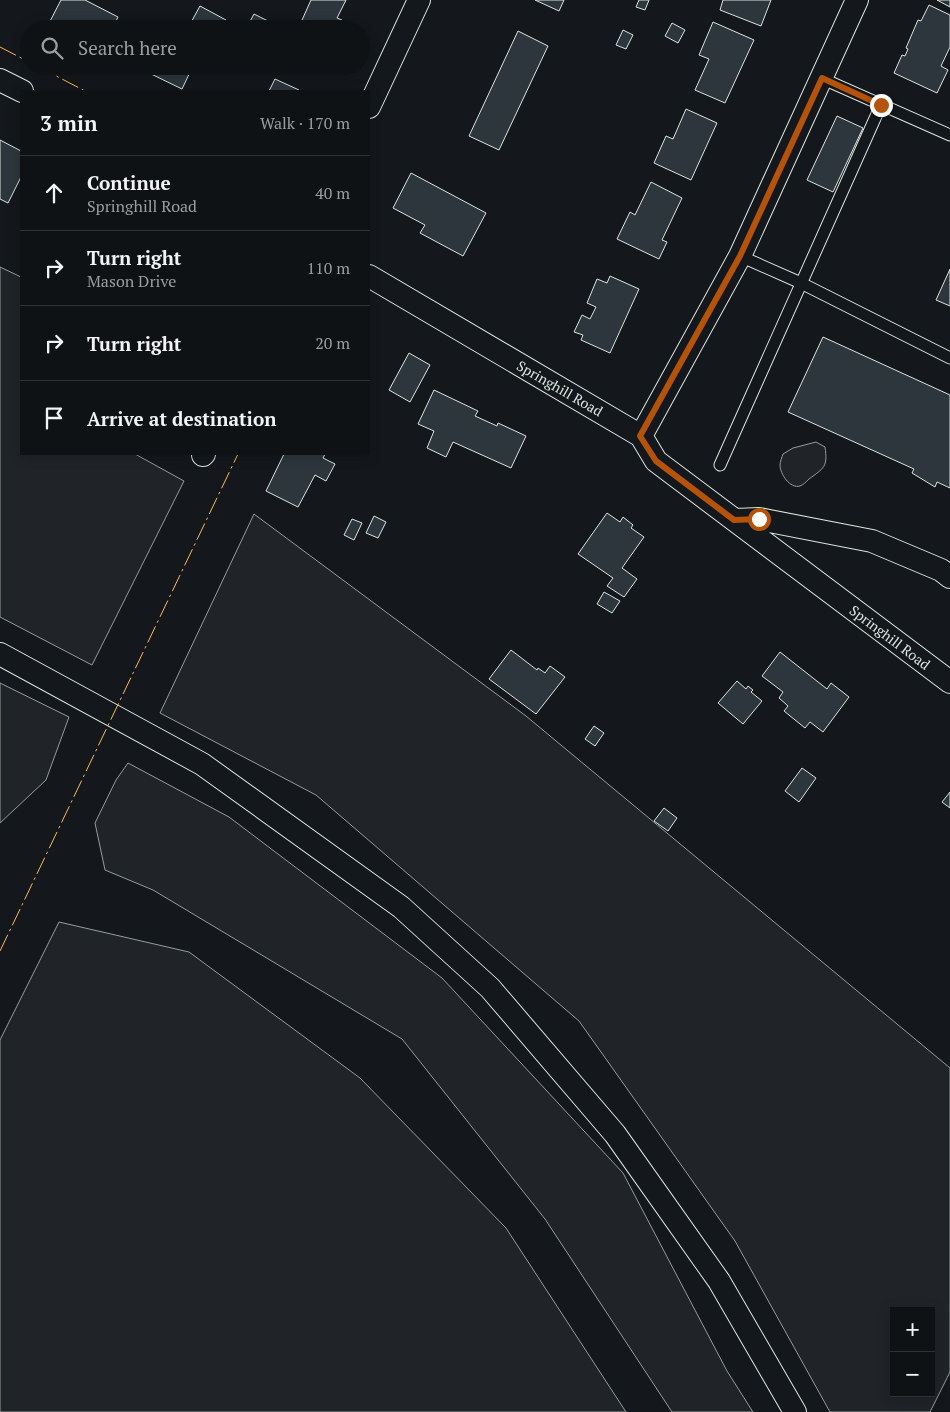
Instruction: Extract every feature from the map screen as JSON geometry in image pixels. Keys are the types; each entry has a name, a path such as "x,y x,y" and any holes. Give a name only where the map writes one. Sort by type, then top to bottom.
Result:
{"street":[{"path":"370,105 419,0"},
{"path":"640,436 740,256 857,0"},
{"path":"0,80 20,90"},
{"name":"Springhill Road","path":"370,277 640,436 656,461 950,682"},
{"path":"734,520 759,519 872,541 941,570 950,577"},
{"path":"0,654 202,764 401,907 490,988 615,1134 719,1281 795,1412"}],"lane":[{"path":"822,78 950,135"},
{"path":"720,465 881,105"},
{"path":"740,256 802,282 950,358"}],"shaded area":[{"path":"0,267 20,277 20,455 137,455 184,481 92,665 0,617"},
{"path":"816,442 825,447 826,459 824,466 800,486 789,483 780,469 783,454 793,448"},
{"path":"254,514 526,716 950,1068 950,1372 930,1412 830,1412 735,1241 579,1021 316,795 160,713"},
{"path":"0,683 69,717 46,780 0,823"},
{"path":"128,763 229,817 442,978 623,1173 727,1371 753,1412 672,1412 545,1219 402,1039 153,890 105,870 95,823 116,780"},
{"path":"59,922 189,952 360,1078 506,1228 626,1412 0,1412 0,1040"}],"building":[{"path":"61,0 85,0 118,17 116,20 51,20"},
{"path":"311,0 346,0 337,18 342,20 302,20"},
{"path":"535,0 564,0 559,11"},
{"path":"639,0 649,0 645,10 636,7"},
{"path":"723,0 771,0 761,26 720,10"},
{"path":"937,0 950,0 950,7"},
{"path":"929,5 950,15 950,47 941,66 948,70 937,93 894,73 902,55 905,56 908,49 906,48 918,20 921,21"},
{"path":"200,6 226,20 192,20"},
{"path":"254,14 266,20 251,20"},
{"path":"713,22 754,40 725,103 695,90 709,59 699,55"},
{"path":"672,23 685,30 678,43 665,36"},
{"path":"623,30 633,35 626,49 616,45"},
{"path":"518,31 548,46 499,150 469,136"},
{"path":"153,75 189,75 182,89"},
{"path":"275,79 299,90 270,90"},
{"path":"686,109 717,123 691,180 654,163 666,136 673,139"},
{"path":"837,116 863,128 833,192 807,180"},
{"path":"0,140 20,150 20,179 8,203 0,199"},
{"path":"411,173 486,213 463,256 420,233 425,225 393,208"},
{"path":"651,182 682,198 662,240 667,242 659,259 617,239 630,212 635,215"},
{"path":"950,269 950,306 936,300"},
{"path":"610,276 639,289 610,353 581,340 583,335 574,332 582,315 590,319 596,307 587,303 597,279 607,283"},
{"path":"823,337 950,395 950,488 937,482 935,487 912,473 914,469 788,412"},
{"path":"409,353 430,365 410,402 389,390"},
{"path":"434,390 478,411 475,416 497,426 498,423 526,436 511,468 453,442 446,457 427,448 434,431 418,424"},
{"path":"284,455 324,455 323,458 335,464 326,481 315,475 298,507 266,491"},
{"path":"607,513 620,522 623,517 633,525 631,528 644,537 622,568 637,579 624,597 607,586 613,578 578,554"},
{"path":"374,516 386,522 378,538 366,533"},
{"path":"352,519 362,523 354,540 344,535"},
{"path":"604,592 620,601 612,613 597,604"},
{"path":"511,650 537,670 538,668 545,673 550,666 565,677 536,714 489,679"},
{"path":"780,652 827,689 831,683 849,697 823,732 810,722 805,728 784,711 788,706 779,698 783,692 762,676"},
{"path":"737,681 746,689 748,686 753,690 751,692 762,701 743,724 718,703"},
{"path":"594,726 604,733 595,746 585,739"},
{"path":"802,768 816,778 799,802 785,791"},
{"path":"950,792 950,808 942,802"},
{"path":"664,808 677,818 668,831 654,821"}],"power":[{"path":"0,47 20,57"},
{"path":"54,75 83,90"},
{"path":"0,951 238,455"}],"route":[{"path":"759,519 734,520 656,461 640,436 740,256 822,78 881,105"}]}
